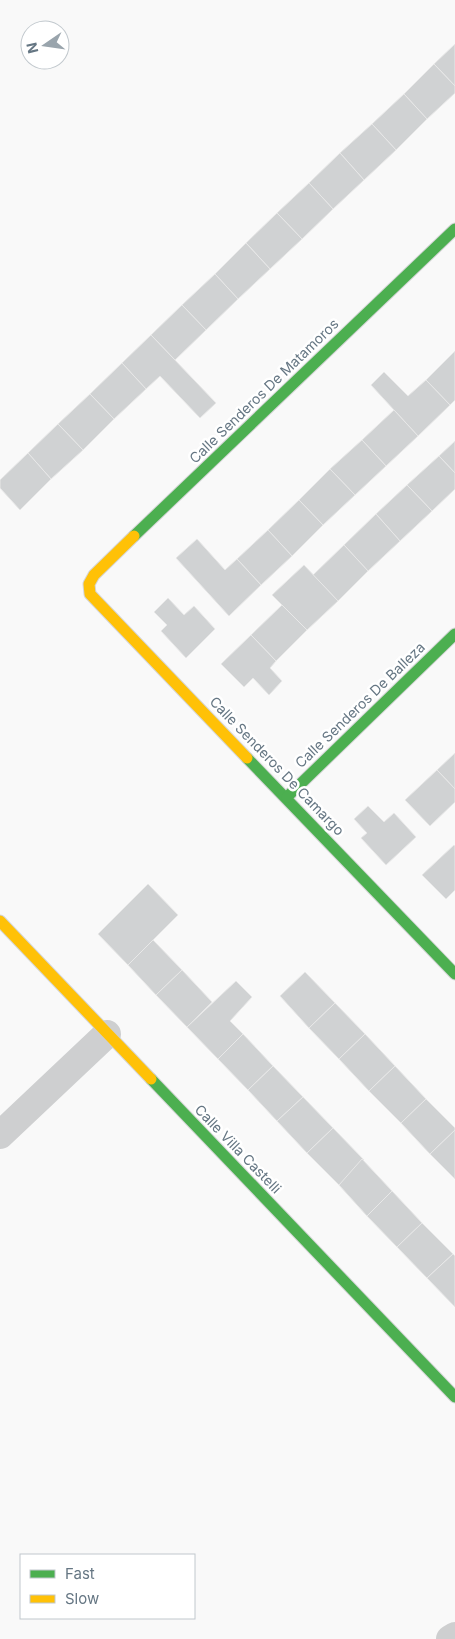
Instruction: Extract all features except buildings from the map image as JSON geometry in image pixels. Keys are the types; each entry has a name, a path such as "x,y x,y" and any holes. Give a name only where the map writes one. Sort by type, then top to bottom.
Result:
{"street":[{"name":"Calle Senderos De Matamoros","path":"94,575 455,229"},
{"name":"Calle Senderos De Camargo","path":"94,575 89,582 90,594 455,974"},
{"name":"Calle Senderos De Balleza","path":"286,797 455,634"},
{"name":"Calle Villa Castelli","path":"0,921 455,1397"},
{"path":"0,1135 107,1034"},
{"path":"450,1639 455,1636"}],"traffic: fast":[{"path":"134,536 455,229"},
{"path":"287,797 455,634"},
{"path":"247,758 455,974"},
{"path":"151,1079 455,1397"}],"traffic: slow":[{"path":"134,536 94,575 89,584 90,594 247,758"},
{"path":"0,921 151,1079"}]}
